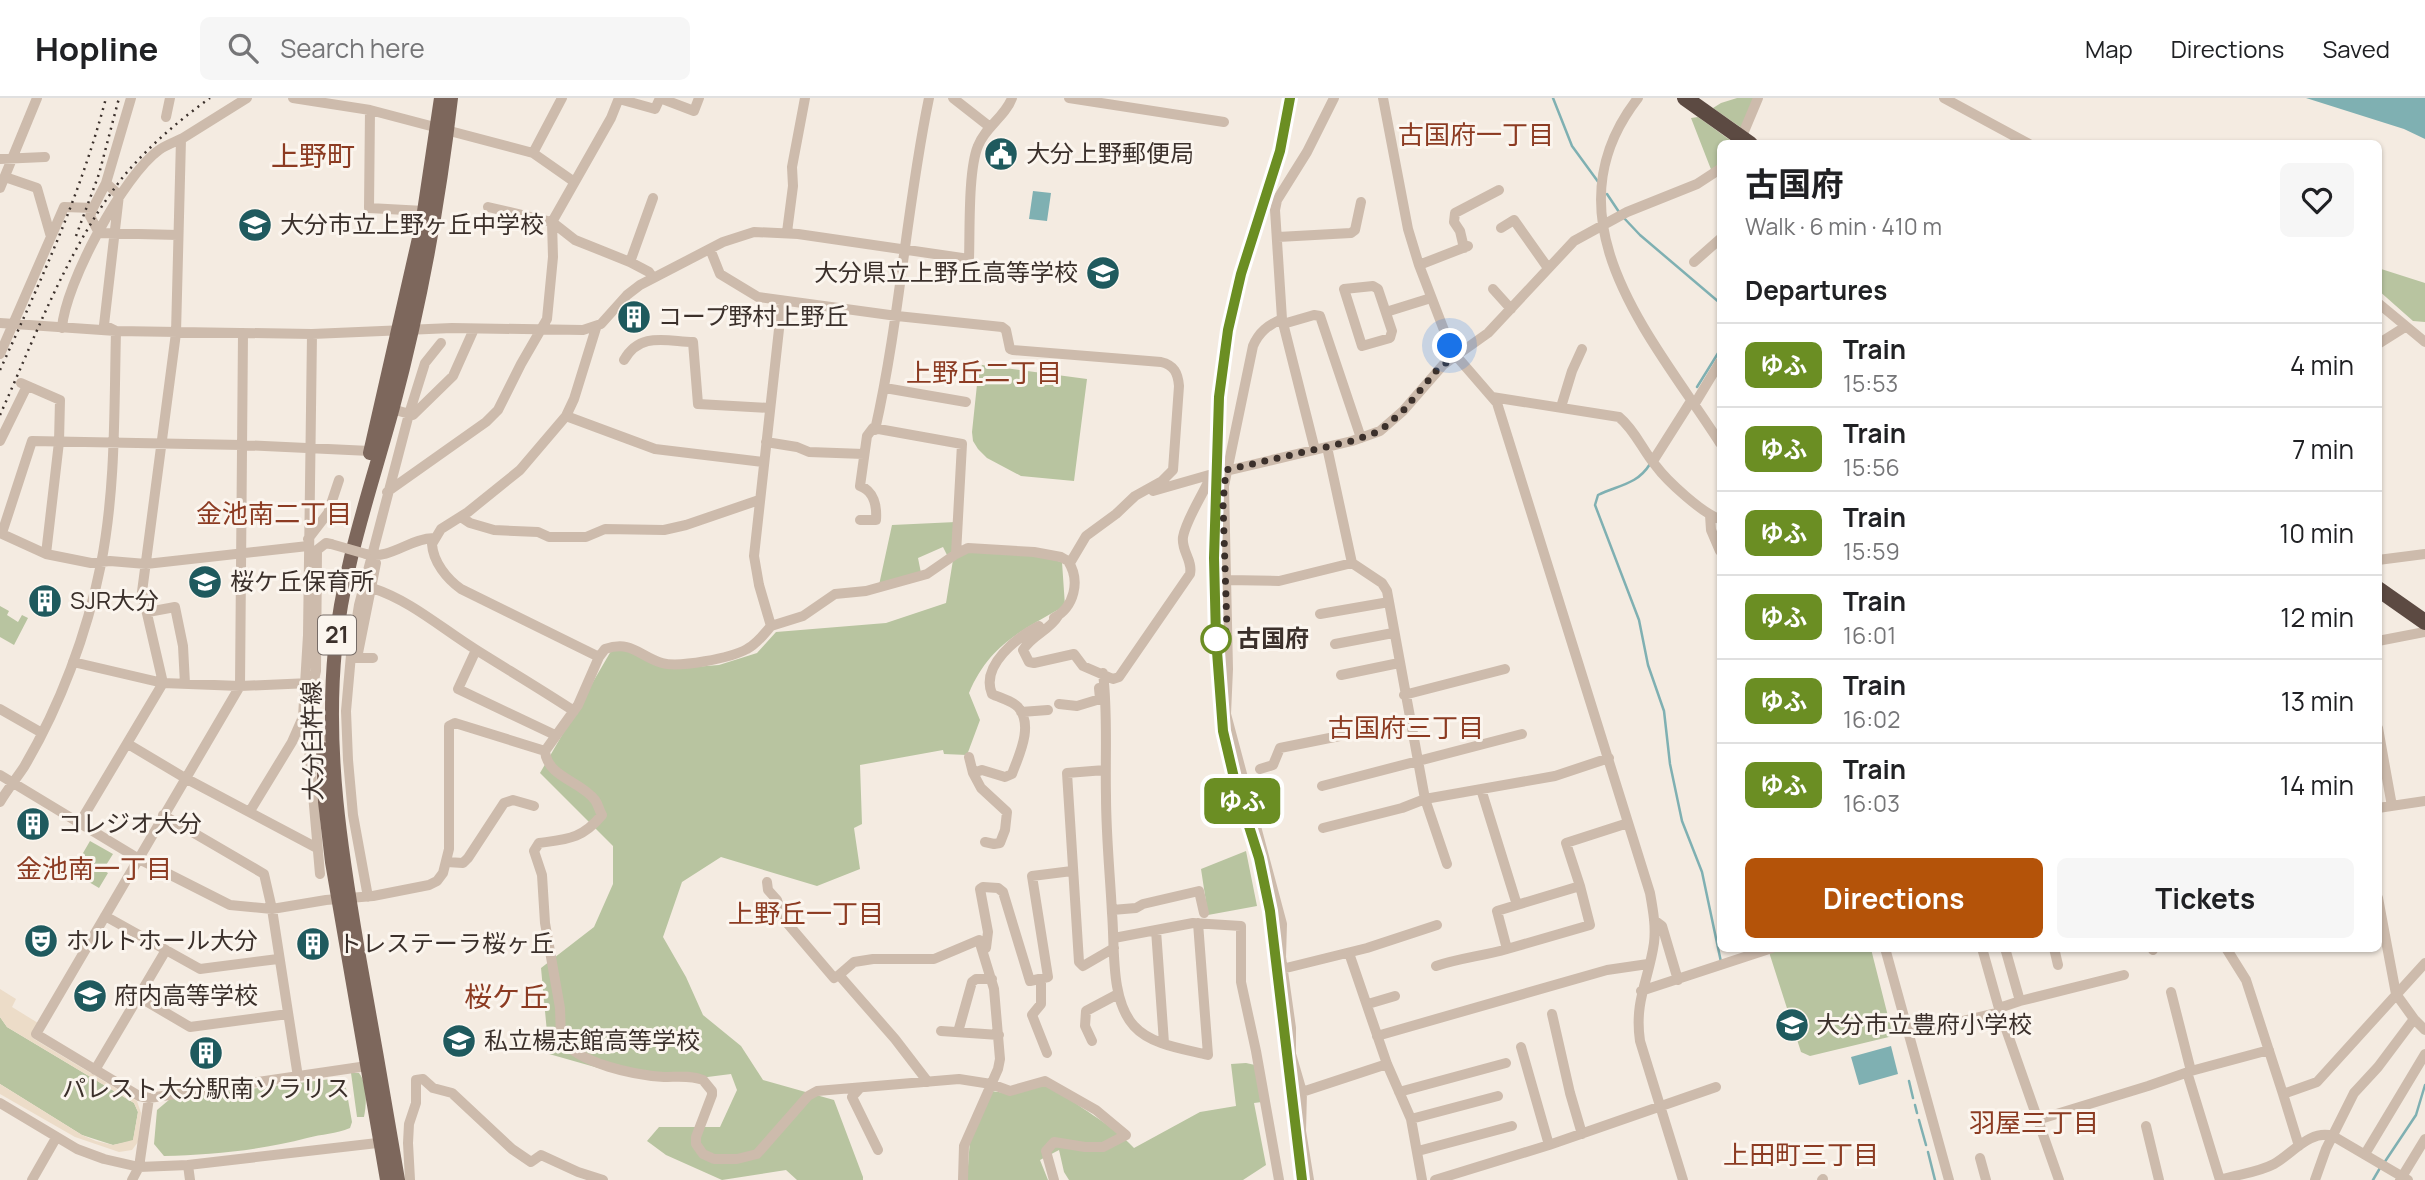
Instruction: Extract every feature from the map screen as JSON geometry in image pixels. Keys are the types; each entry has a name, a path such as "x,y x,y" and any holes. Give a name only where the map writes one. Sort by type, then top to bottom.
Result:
{"highway":[{"path":"1685,98 1740,140"},
{"path":"2382,592 2425,622"}],"main road":[{"name":"大分臼杵線","path":"387,1180 385,1142 325,802 323,737 327,653 336,587 370,452 433,230 443,128 441,98"},
{"name":"大分臼杵線","path":"398,1180 385,1142 367,1066 344,899 332,755 331,705 335,648 354,542 392,409 424,211 451,98"}],"street":[{"path":"0,188 37,98"},
{"path":"99,233 89,216 106,183 131,98"},
{"path":"166,117 170,98"},
{"path":"62,328 65,308 119,195 159,150 247,98"},
{"path":"293,98 370,110 533,153 573,181"},
{"path":"533,153 562,98"},
{"path":"387,492 493,417 549,315 553,257 552,222 619,99 655,108 660,99 695,111 699,98"},
{"path":"787,232 793,186 792,167 805,98"},
{"path":"876,430 897,316 919,146 929,98"},
{"path":"953,98 990,127"},
{"path":"599,657 456,586 448,579 435,558 432,550 434,538 441,529 461,517 520,470 566,416 596,328 632,290 653,278 748,233 787,232 905,248 969,260 975,156 979,143 1012,98"},
{"path":"1069,98 1224,122"},
{"path":"1334,98 1307,152 1277,200 1275,210 1283,322 1352,563 1382,583 1387,592 1425,799 1447,864"},
{"path":"1382,98 1405,219 1419,265 1455,356 1497,404 1650,893 1654,920 1653,946 1641,991 1638,1017 1640,1041 1683,1180"},
{"path":"1638,98 1617,131 1606,161 1602,187 1603,226 1615,270 1640,321 1662,360 1717,439"},
{"path":"1744,140 1758,98"},
{"path":"1944,98 2022,140"},
{"path":"370,110 369,208 408,208 424,211"},
{"path":"79,824 163,683 142,592 176,333 181,139"},
{"path":"0,159 45,157"},
{"path":"1147,490 1156,491 1226,470 1361,438 1385,428 1437,370 1483,338 1574,241 1623,215 1697,184 1717,171"},
{"path":"5,177 37,188 51,237"},
{"path":"106,183 119,195"},
{"path":"1419,265 1467,247 1454,222 1455,214 1499,190"},
{"path":"116,331 104,325 119,195"},
{"path":"629,262 653,198"},
{"path":"1278,237 1351,233 1355,230 1361,202"},
{"path":"0,354 64,207 93,208"},
{"path":"488,207 552,222 579,242 629,262 649,272 653,278"},
{"path":"1501,229 1514,220 1548,268"},
{"path":"99,233 178,235"},
{"path":"1694,262 1717,243"},
{"path":"710,249 720,274 758,297 1004,328 1009,346 1013,350 1161,362 1170,365 1178,376 1179,386 1175,463 1166,477 1135,496 1086,536 1070,563"},
{"path":"1332,288 1376,286 1392,331 1390,338 1362,346 1344,289"},
{"path":"1493,289 1511,309"},
{"path":"1386,312 1431,298"},
{"path":"771,626 754,566 782,302"},
{"path":"2382,307 2425,342"},
{"path":"1309,1180 1301,1132 1302,1092 1292,1054 1282,969 1282,924 1226,714 1227,580 1223,503 1226,470 1253,346 1264,329 1270,324 1320,316 1361,438"},
{"path":"0,323 176,333 312,334 596,328"},
{"path":"2382,341 2405,327"},
{"path":"392,409 413,415 453,376 474,329"},
{"path":"0,802 23,769 42,733 73,662 92,602 101,562 115,441 116,331"},
{"path":"243,333 240,686 36,1034 139,1096 149,1098 367,1066"},
{"path":"312,334 308,635 303,733 320,874"},
{"path":"624,360 632,346 647,340 693,342 698,404 770,408"},
{"path":"368,897 349,776 346,711 351,655 359,605 409,414 425,363 441,343"},
{"path":"1561,407 1582,349"},
{"path":"1653,461 1717,367"},
{"path":"0,441 24,384 60,400 59,442 46,554"},
{"path":"885,388 967,402"},
{"path":"1492,397 1619,417 1666,476 1715,517 1711,530 1717,544"},
{"path":"566,416 655,449 764,462"},
{"path":"860,520 876,520 877,506 867,489 860,486 867,436 873,428 962,444 956,554"},
{"path":"339,480 328,513 308,542 241,553 146,564 92,563 46,554 1,533 32,441 242,445 370,452"},
{"path":"766,442 797,446 809,453 864,454"},
{"path":"1054,1180 1046,1151 1054,1142 1103,1147 1126,1135 1096,1110 1045,1081 1010,1091 991,1084 958,1079 817,1091 757,1154 714,1159 703,1154 696,1144 697,1131 712,1095 703,1080 655,1076 603,1065 566,1045 560,1034 560,1008 545,923 542,875 534,851 539,843 568,839 590,830 602,815 594,799 546,761 545,751 574,711 605,649 622,646 634,648 666,664 727,656 753,646 771,626 803,616 835,594 866,591 928,574 956,554 972,548 1034,552 1061,557 1070,563 1075,580 1070,605 1052,624 1027,643 1023,650 1028,660 1034,663 1074,654 1083,666 1100,671 1113,679 1119,677 1190,574 1191,566 1183,548 1183,537 1209,475"},
{"path":"461,517 470,523 494,530 538,532 549,537 586,537 605,529 664,530 759,500"},
{"path":"73,662 163,683 240,686 304,684 314,680 316,671 317,550 326,543 372,555 395,551 423,538 434,538"},
{"path":"2382,560 2425,554"},
{"path":"372,555 372,588 357,658 373,658"},
{"path":"1227,580 1279,581 1352,563"},
{"path":"372,588 421,611 475,650 574,711"},
{"path":"1320,614 1389,602"},
{"path":"148,611 175,607 183,646 185,684"},
{"path":"972,773 982,770 1005,777 1011,775 1024,738 1021,712 1013,704 992,694 990,687 994,671 1002,654 1019,637 1058,616"},
{"path":"2382,640 2425,632"},
{"path":"1335,644 1394,633"},
{"path":"475,650 458,689 555,735"},
{"path":"1342,675 1399,663"},
{"path":"1405,695 1505,669"},
{"path":"1059,704 1077,706 1100,699 1100,671"},
{"path":"1100,671 1107,722 1105,770 1109,875 1118,994 1125,1014 1135,1028 1152,1039 1208,1055 1199,891 1136,908 1112,910"},
{"path":"0,709 42,733"},
{"path":"1021,712 1048,710"},
{"path":"1260,769 1273,765 1280,748 1409,722"},
{"path":"0,775 139,859 230,905 272,909 368,897 437,881 447,862 449,726 455,723 545,751"},
{"path":"303,733 323,737"},
{"path":"250,810 303,733"},
{"path":"1322,786 1522,734"},
{"path":"128,744 317,848"},
{"path":"2382,750 2392,806"},
{"path":"970,757 972,773 986,794 1007,812 1005,830 999,843 985,842"},
{"path":"1323,828 1402,808 1425,799 1555,776 1609,758"},
{"path":"1105,770 1067,773 1079,962 1083,966 1114,943 1201,918 1241,926 1241,982 1279,1180"},
{"path":"1481,789 1517,905"},
{"path":"447,862 463,863 504,803 513,800 534,806"},
{"path":"2382,807 2425,801"},
{"path":"163,815 264,874 272,909 298,1077"},
{"path":"1436,966 1465,957 1479,957 1590,925 1566,843 1628,822"},
{"path":"982,950 986,948 988,932 980,889 998,888 1003,892 1030,981 1048,977 1032,876 1072,871"},
{"path":"767,882 768,890 782,917 834,978 854,962 934,959 979,940 992,979 1000,1064 964,1146 963,1180"},
{"path":"1507,949 1497,911 1580,886"},
{"path":"105,916 200,969 278,959"},
{"path":"2382,919 2396,994 2425,1030"},
{"path":"1654,920 1662,926 1678,979"},
{"path":"1282,969 1349,953 1437,925"},
{"path":"1156,930 1164,1043"},
{"path":"95,1070 166,950"},
{"path":"1641,991 1760,952"},
{"path":"1886,952 1949,1180"},
{"path":"1983,952 2000,1010 2060,1180"},
{"path":"2006,952 2020,1001"},
{"path":"2055,952 2058,965"},
{"path":"2228,952 2246,980 2299,1146"},
{"path":"1349,953 1387,1064 1411,1119 1422,1180"},
{"path":"2283,1094 2317,1082 2425,963"},
{"path":"1377,1036 1607,970 1648,964"},
{"path":"839,975 895,1039 928,1082"},
{"path":"1909,1034 2000,1010 2020,1001 2124,975"},
{"path":"958,1032 972,982 976,979 992,979"},
{"path":"1041,979 1041,1004 1032,1015 1047,1053"},
{"path":"2171,992 2189,1071 2220,1180 2263,1169 2319,1135 2333,1136 2403,1179 2425,1139"},
{"path":"1092,1041 1085,1026 1086,1011 1118,994"},
{"path":"1368,1004 1395,996"},
{"path":"139,997 190,1027 288,1014"},
{"path":"1552,1014 1582,1134"},
{"path":"2315,1180 2354,1093 2378,1067 2414,1019"},
{"path":"941,1031 999,1035"},
{"path":"1521,1047 1549,1145"},
{"path":"2037,1119 2189,1071 2269,1050"},
{"path":"2365,1154 2425,1055"},
{"path":"1399,1092 1506,1063"},
{"path":"1302,1092 1387,1064"},
{"path":"410,1180 410,1124 416,1103 416,1080 423,1079 433,1088 452,1093 512,1149 531,1162 541,1155 603,1180"},
{"path":"1435,1180 1661,1108 1716,1087"},
{"path":"860,1088 852,1097 878,1150"},
{"path":"1411,1119 1498,1096"},
{"path":"132,1180 139,1167 149,1098"},
{"path":"0,1102 56,1138 94,1156 139,1167 188,1165 385,1142"},
{"path":"1418,1151 1512,1126"},
{"path":"2146,1126 2160,1180"},
{"path":"32,1180 56,1138"},
{"path":"1980,1158 1986,1180"},
{"path":"188,1165 190,1180"}],"green space":[{"path":"1737,98 1755,98 1743,129 1713,108"},
{"path":"1698,117 1730,140 1717,140 1717,167 1712,172 1691,118"},
{"path":"2382,269 2425,283 2425,322 2413,321 2382,294"},
{"path":"982,365 1087,379 1074,481 1021,476 987,458 978,449 972,432 978,375"},
{"path":"956,522 953,551 947,555 943,547 918,558 921,573 879,585 892,525"},
{"path":"969,551 1031,555 1062,562 1065,606 1008,640 977,676 969,693 980,720 967,755 944,754 943,750 860,765 862,824 854,828 860,869 817,886 721,857 682,882 663,937 686,977 703,1015 741,1046 763,1080 834,1100 863,1177 863,1180 797,1180 786,1170 722,1180 666,1155 647,1141 659,1127 720,1127 737,1090 731,1074 676,1081 623,1075 549,1054 541,968 594,927 613,884 613,846 540,773 611,651 631,651 681,668 719,665 757,653 776,632 886,623 946,603 953,560"},
{"path":"0,606 9,611 7,615 18,622 22,615 28,618 14,645 0,637"},
{"path":"90,841 113,854 103,870 108,873 99,888 72,872"},
{"path":"1246,851 1257,906 1208,915 1201,869"},
{"path":"1769,952 1872,952 1893,1036 1810,1056 1801,1052"},
{"path":"0,1017 7,1027 134,1103 138,1112 133,1141 113,1145 82,1135 0,1084"},
{"path":"1231,1064 1255,1065 1262,1102 1254,1103 1266,1165 1243,1180 1069,1180 1064,1172 1059,1150 1040,1160 1048,1180 967,1180 970,1139 991,1091 1013,1094 1041,1085 1051,1085 1115,1130 1134,1148 1200,1112 1236,1106"},
{"path":"351,1073 359,1073 364,1082 364,1117 357,1117"},
{"path":"331,1079 346,1088 352,1122 350,1128 345,1130 272,1146 200,1154 164,1156 154,1144 157,1110 170,1099"}],"shaded area":[{"path":"0,989 16,999 12,1007 38,1023 32,1037 34,1039 137,1101 141,1113 138,1142 132,1150 119,1152 75,1137 0,1094 0,1084 96,1141 113,1145 133,1140 138,1112 134,1103 7,1027 0,1017"}],"water":[{"path":"2306,98 2425,98 2425,139 2404,129"},
{"path":"1033,191 1051,193 1047,221 1029,219"},
{"path":"1891,1046 1898,1074 1859,1085 1851,1057"}],"waterway":[{"path":"1553,98 1572,146 1599,183"},
{"path":"1607,194 1619,212"},
{"path":"1623,217 1640,235 1717,300"},
{"path":"1697,387 1717,355"},
{"path":"1650,464 1633,480 1598,495 1595,505 1639,620 1648,665 1664,711 1670,764 1682,821 1702,872 1717,943"},
{"path":"1719,952 1721,962"},
{"path":"1909,1081 1913,1098"},
{"path":"2384,1163 2416,1115 2425,1085"},
{"path":"1915,1105 1917,1113"},
{"path":"1919,1120 1926,1145"},
{"path":"1928,1152 1935,1180"},
{"path":"2373,1180 2380,1168"}],"railway":[{"path":"0,370 72,203 106,98"},
{"path":"76,236 99,174 119,98"},
{"path":"0,415 54,292 103,204 143,155 175,125 210,98"},
{"path":"1287,121 1241,277 1224,354 1216,451 1214,602 1217,680 1223,731 1230,766 1252,831 1267,894 1302,1180"}],"train":[{"name":"ゆふ","path":"1290,98 1280,151 1241,274 1228,330 1217,425 1214,558 1216,638 1223,731 1227,755 1259,858 1273,927 1302,1180"}],"place":[{"name":"大分上野郵便局","path":"1001,154"},
{"name":"大分市立上野ヶ丘中学校","path":"255,225"},
{"name":"大分県立上野丘高等学校","path":"1103,273"},
{"name":"コープ野村上野丘","path":"634,317"},
{"name":"桜ケ丘保育所","path":"205,582"},
{"name":"SJR大分","path":"45,601"},
{"name":"古国府","path":"1216,639"},
{"name":"コレジオ大分","path":"33,824"},
{"name":"ホルトホール大分","path":"41,941"},
{"name":"トレステーラ桜ヶ丘","path":"313,944"},
{"name":"府内高等学校","path":"90,996"},
{"name":"大分市立豊府小学校","path":"1792,1025"},
{"name":"私立楊志館高等学校","path":"459,1041"},
{"name":"パレスト大分駅南ソラリス","path":"206,1053"}],"district":[{"name":"古国府一丁目","path":"1476,135"},
{"name":"上野町","path":"313,156"},
{"name":"上野丘二丁目","path":"984,373"},
{"name":"金池南二丁目","path":"274,514"},
{"name":"古国府三丁目","path":"1406,728"},
{"name":"金池南一丁目","path":"94,869"},
{"name":"上野丘一丁目","path":"806,914"},
{"name":"桜ケ丘","path":"506,997"},
{"name":"羽屋三丁目","path":"2034,1123"},
{"name":"上田町三丁目","path":"1801,1155"}],"route":[{"path":"1216,639 1227,630 1223,503 1226,470 1373,435 1403,411 1437,370 1455,356 1450,346"}]}
